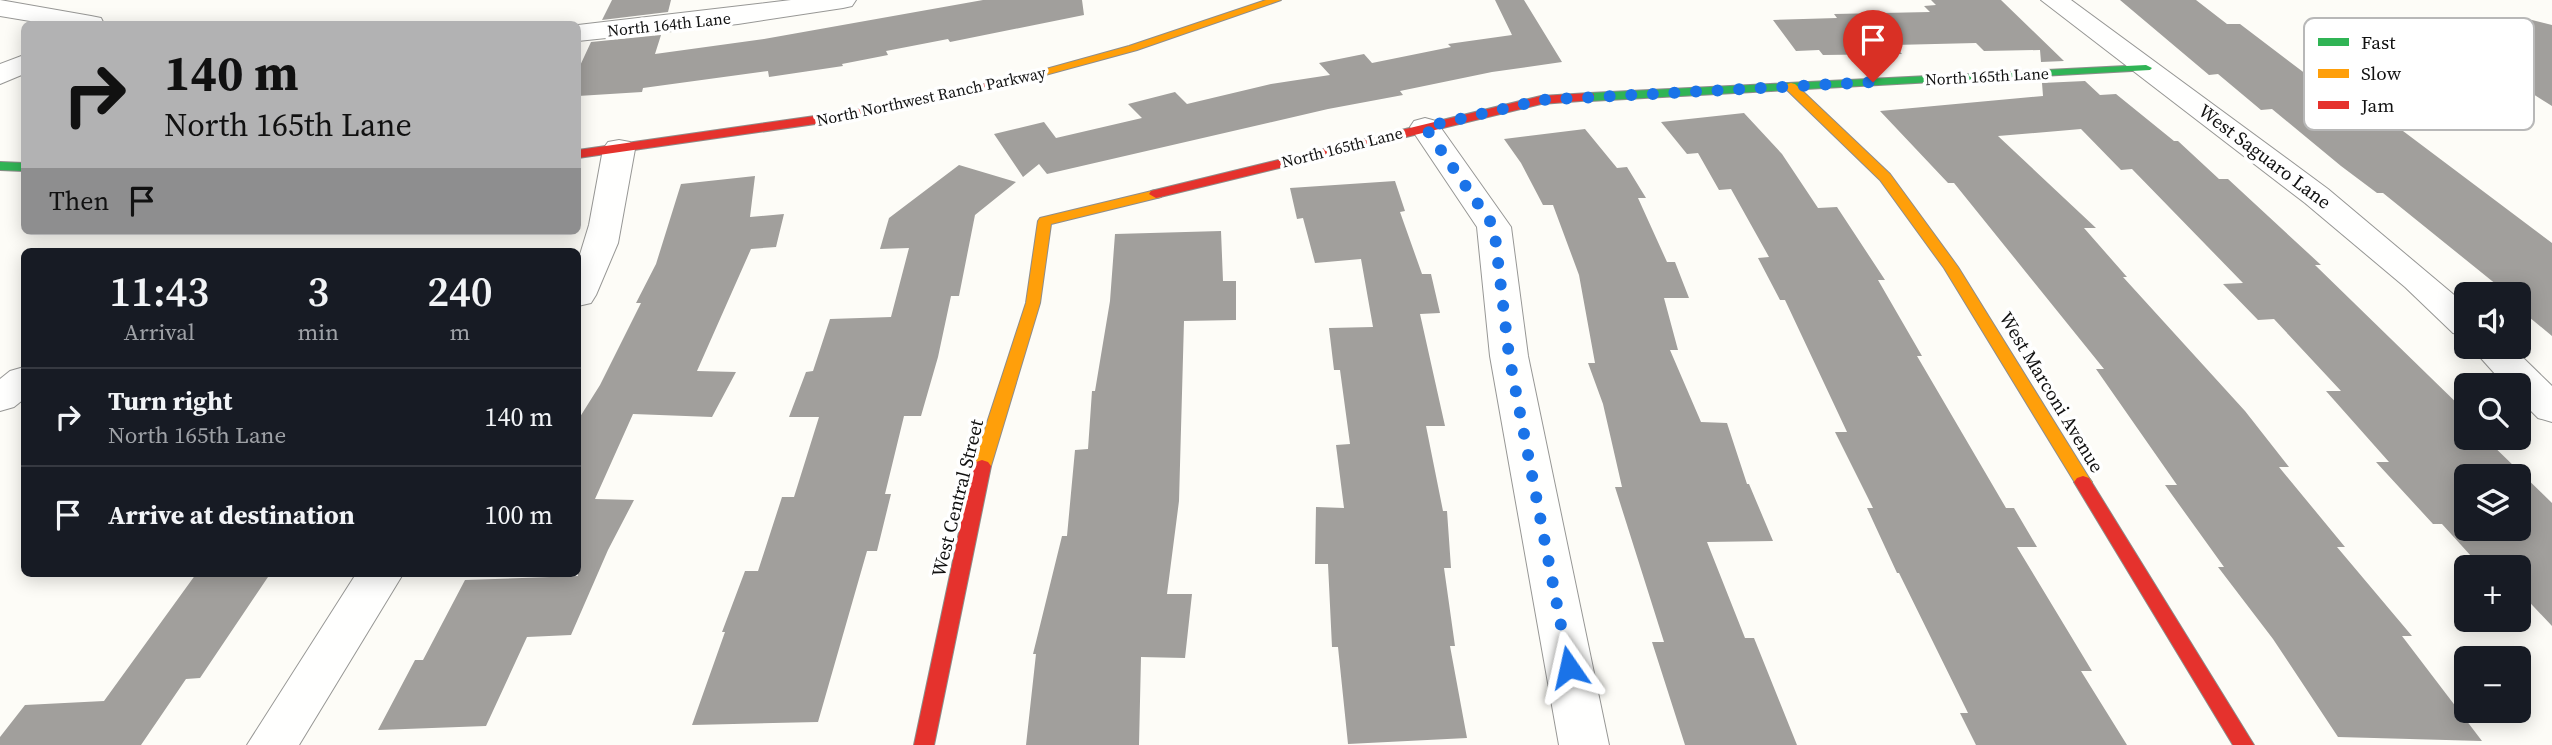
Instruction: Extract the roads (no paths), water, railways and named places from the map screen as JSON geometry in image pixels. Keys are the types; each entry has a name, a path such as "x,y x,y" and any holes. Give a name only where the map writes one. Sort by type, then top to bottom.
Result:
{"street":[{"name":"North 164th Lane","path":"581,33 737,8 843,0"},
{"name":"North Northwest Ranch Parkway","path":"581,154 860,113 997,83 1129,49 1276,0"},
{"name":"West Saguaro Lane","path":"2054,0 2307,187 2365,234 2454,314"},
{"path":"0,8 74,21"},
{"path":"0,75 21,64"},
{"name":"North 165th Lane","path":"1045,221 1541,100 2146,68"},
{"name":"West Marconi Avenue","path":"1791,87 1885,177 1951,267 2244,745"},
{"path":"1425,127 1494,227 1509,356 1584,745"},
{"path":"581,290 608,222 619,149"},
{"path":"0,166 21,167"},
{"name":"West Central Street","path":"924,745 980,474 1033,303 1045,221"},
{"path":"2501,359 2552,409"},
{"path":"0,398 21,382"},
{"path":"272,745 378,577"}]}
